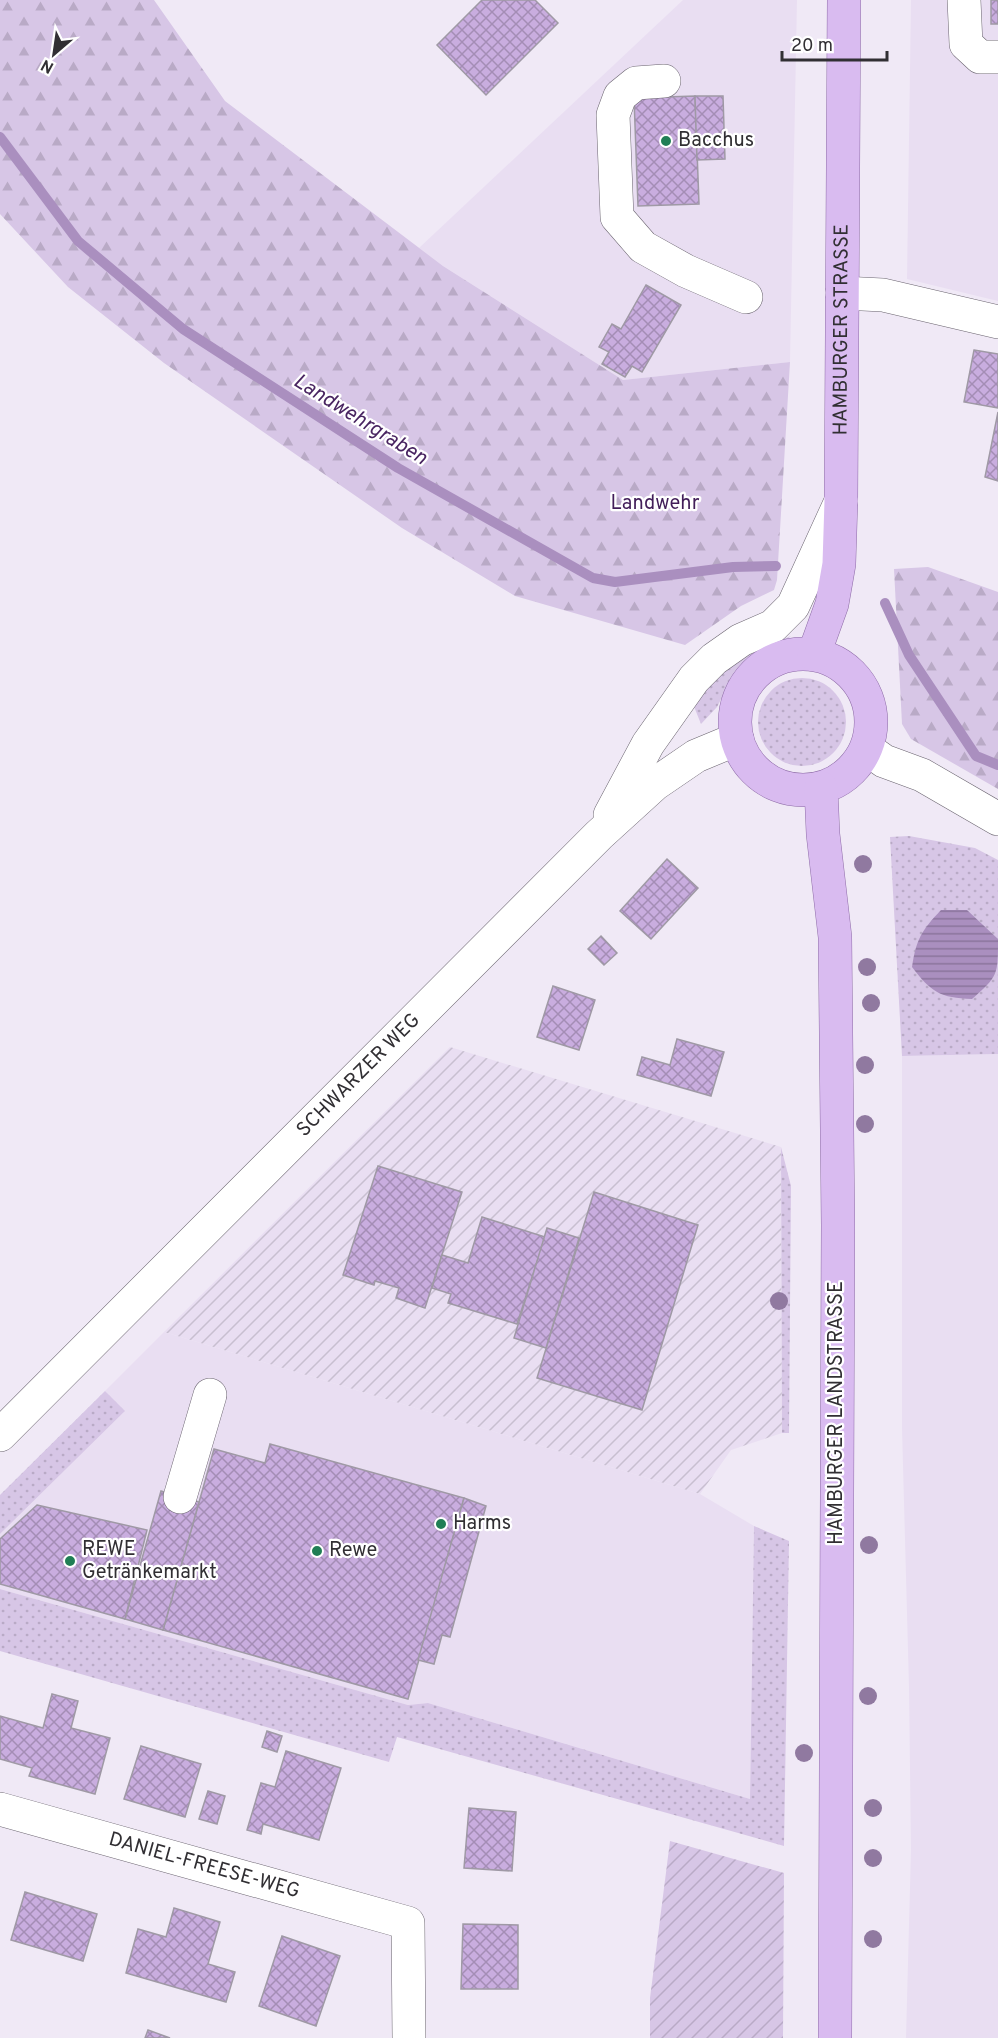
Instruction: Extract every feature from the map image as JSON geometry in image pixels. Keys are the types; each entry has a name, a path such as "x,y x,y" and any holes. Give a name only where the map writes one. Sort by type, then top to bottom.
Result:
{"main road":[{"name":"HAMBURGER STRASSE","path":"814,654 832,604 839,564 844,0"},
{"path":"792,654 814,654 829,658 843,666 860,682 870,703 872,727 867,749 856,767 840,780 821,788 799,790 778,786 759,774 745,759 736,739 735,716 740,694 753,675 770,661 792,654"},
{"name":"HAMBURGER LANDSTRASSE","path":"821,788 823,834 836,949 838,1225 835,2038"}],"street":[{"path":"964,0 966,44 980,57 998,57"},
{"path":"664,81 636,83 620,96 613,115 618,217 643,247 686,271 746,297"},
{"path":"842,293 883,295 998,322"},
{"path":"599,835 648,744 694,679 714,659 741,640 773,626 794,606 841,501"},
{"name":"SCHWARZER WEG","path":"0,1435 599,835 655,784 696,756 736,739"},
{"path":"867,749 884,761 922,775 998,819"},
{"path":"180,1497 210,1395"},
{"name":"DANIEL-FREESE-WEG","path":"0,1809 408,1923 409,2038"}],"shaded area":[{"path":"683,0 797,0 790,362 623,380 443,266 419,248"},
{"path":"911,0 998,0 998,301 907,279"},
{"path":"941,910 967,910 998,939 995,974 972,999 952,997 937,992 912,967 921,936"},
{"path":"450,1047 781,1147 782,1433 731,1450 700,1494 164,1332"},
{"path":"998,1054 998,2038 906,2038 911,1850 902,1428 902,1056"},
{"path":"164,1332 700,1494 754,1526 750,1799 428,1703 408,1705 0,1589 0,1534 124,1412 105,1391"}],"green space":[{"name":"Landwehr","path":"0,0 154,0 225,101 443,266 623,380 790,362 777,580 774,590 741,606 685,645 515,596 402,528 164,363 68,287 0,214"},
{"path":"928,567 998,592 998,789 911,739 902,724 894,569"},
{"path":"791,636 783,643 746,662 732,678 717,707 701,724 693,704 724,670 742,656"},
{"path":"802,678 819,681 833,691 843,705 846,722 843,739 833,753 819,763 802,766 785,763 771,753 761,739 758,722 761,705 771,691 785,681"},
{"path":"909,836 975,848 998,860 998,1054 902,1056 890,837"},
{"path":"781,1147 791,1186 789,1433 782,1433"},
{"path":"105,1391 125,1411 0,1534 0,1495"},
{"path":"754,1526 789,1541 784,1846 397,1737 389,1762 0,1651 0,1589 408,1705 428,1703 750,1799"},
{"path":"670,1841 784,1873 783,2038 650,2038 650,1998"}],"building":[{"path":"482,0 535,0 558,23 486,95 437,45"},
{"path":"991,0 998,0 998,24 991,24"},
{"name":"Bacchus","path":"695,96 699,204 638,206 634,98"},
{"path":"695,96 723,96 725,159 697,160"},
{"path":"646,285 681,305 642,372 632,366 625,377 602,364 609,352 599,347 612,324 621,329"},
{"path":"974,350 998,354 998,408 964,402"},
{"path":"998,412 998,481 985,477"},
{"path":"667,859 698,888 651,939 620,911"},
{"path":"601,936 617,953 604,965 588,949"},
{"path":"553,986 595,1000 579,1050 537,1037"},
{"path":"677,1039 724,1052 711,1096 637,1075 642,1057 670,1065"},
{"path":"378,1166 462,1192 425,1308 396,1298 399,1288 375,1281 374,1285 343,1275"},
{"path":"594,1192 698,1225 642,1410 537,1378"},
{"path":"482,1217 545,1237 517,1324 448,1303 451,1294 432,1288 442,1255 468,1263"},
{"path":"547,1228 579,1238 546,1348 514,1338"},
{"name":"Rewe","path":"270,1444 464,1498 408,1699 163,1630 214,1449 265,1463"},
{"path":"161,1491 199,1502 163,1630 125,1619"},
{"path":"464,1498 486,1506 450,1637 442,1635 434,1664 418,1660"},
{"name":"REWE Getränkemarkt","path":"37,1505 147,1530 125,1619 0,1584 0,1539"},
{"path":"52,1694 78,1701 71,1728 110,1738 95,1794 29,1776 32,1768 0,1759 0,1716 43,1728"},
{"path":"267,1731 282,1736 277,1752 262,1747"},
{"path":"141,1746 201,1764 185,1817 124,1799"},
{"path":"286,1751 341,1768 319,1840 263,1824 261,1834 247,1830 261,1783 275,1787"},
{"path":"208,1791 225,1796 217,1824 199,1819"},
{"path":"469,1808 516,1812 512,1871 464,1868"},
{"path":"25,1892 97,1914 83,1961 11,1940"},
{"path":"174,1908 220,1922 208,1964 235,1972 226,2002 126,1973 138,1929 166,1937"},
{"path":"463,1924 518,1925 518,1989 461,1989"},
{"path":"282,1936 340,1956 316,2026 259,2006"},
{"path":"148,2030 170,2038 145,2038"}],"waterway":[{"name":"Landwehrgraben","path":"0,137 78,241 183,329 398,468 593,578 615,582 733,567 776,566"},
{"name":"Landwehrgraben","path":"885,603 909,655 976,756 998,765"}],"place":[{"name":"Bacchus","path":"666,141"},
{"name":"Harms","path":"441,1524"},
{"name":"Rewe","path":"317,1551"},
{"name":"REWE Getränkemarkt","path":"70,1561"}]}
